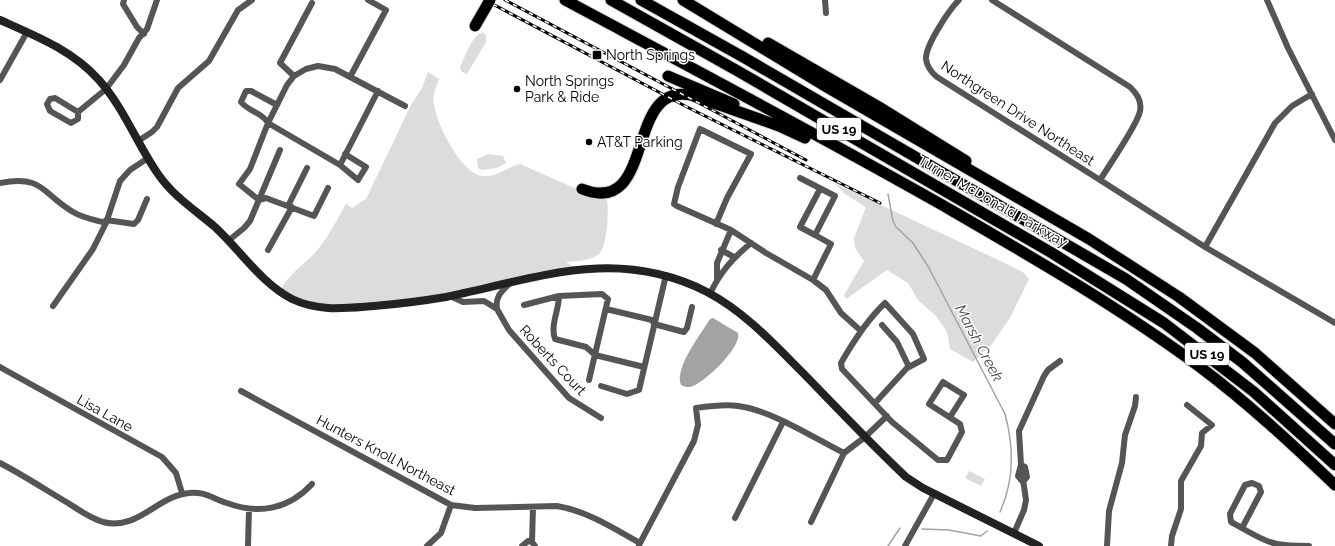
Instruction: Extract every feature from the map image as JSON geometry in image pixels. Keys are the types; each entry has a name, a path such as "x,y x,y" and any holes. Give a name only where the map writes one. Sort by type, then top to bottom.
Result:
{"highway":[{"path":"475,26 490,0"},
{"path":"565,0 856,157 987,231 1113,306 1190,360 1257,415 1335,485"},
{"name":"Turner McDonald Parkway","path":"611,0 736,70 1052,253 1164,323 1254,392 1335,465"},
{"name":"Turner McDonald Parkway","path":"641,0 757,65 1126,279 1191,323 1242,362 1335,444"},
{"path":"684,0 825,86 1090,239 1179,297 1255,353 1335,424"},
{"path":"697,0 898,118 975,166 1043,212"},
{"path":"668,76 719,96 779,126"},
{"path":"582,189 589,192 603,193 622,184 632,170 655,107 665,98 672,94 679,93 694,96 799,134 973,228 987,231"}],"street":[{"path":"124,0 123,4 137,27 144,34"},
{"path":"78,112 106,89 124,65 139,38 144,34 157,0"},
{"path":"138,141 157,127 178,88 209,61 238,10 252,0"},
{"path":"350,77 386,10 368,0"},
{"path":"825,0 826,13"},
{"name":"Northgreen Drive Northeast","path":"958,0 928,48 926,60 930,72 1205,246 1335,323"},
{"name":"Northgreen Drive Northeast","path":"992,0 1130,87 1136,93 1140,104 1139,117 1100,180"},
{"path":"1267,0 1285,42 1335,140"},
{"path":"294,76 280,63 312,3"},
{"path":"0,20 66,52 84,66 106,89 157,173 173,192 228,241 274,287 291,298 310,305 342,308 404,303 450,296 582,268 608,267 643,270 666,275 710,294 743,316 763,332 906,477 934,494 1039,546"},
{"path":"0,80 27,32"},
{"path":"259,200 239,184 250,169 268,123 287,85 294,76 306,69 318,66 335,69 405,106"},
{"path":"277,105 251,91 246,91 242,102 245,107 265,117 268,123 340,165 358,180 366,167 346,154"},
{"path":"340,165 378,91"},
{"path":"1205,246 1275,123 1292,106 1312,94"},
{"path":"55,98 78,112 78,119 71,123 50,111 47,104 50,99 55,98"},
{"path":"716,224 727,198 750,154 700,129 698,130 674,204 716,224 731,230 813,280 826,290 841,313 861,331"},
{"path":"228,241 250,221 280,150"},
{"path":"53,306 93,249 106,222 120,181 130,170 148,158"},
{"path":"268,250 290,207 307,168"},
{"path":"800,178 835,196 815,235"},
{"path":"0,183 16,180 32,182 46,189 74,212 106,222 134,224 147,199"},
{"path":"259,200 266,198 314,216 328,188"},
{"path":"813,280 832,244 800,228 820,189"},
{"path":"717,278 717,263 721,250 731,230"},
{"path":"710,294 717,278 726,266 751,243"},
{"path":"721,250 734,258"},
{"path":"717,263 726,266"},
{"path":"602,386 627,394 639,390 666,275"},
{"path":"497,310 497,298 499,294 511,282"},
{"path":"524,305 559,296 602,294 608,299 589,380"},
{"path":"450,296 463,302 484,301 497,310"},
{"path":"559,296 559,306 552,332 555,339 586,347 595,355 644,367"},
{"path":"875,403 909,367 924,359 913,334 886,303 873,315 861,331 841,366 875,403 887,416 924,450 943,462 950,456 962,432 960,424 929,404 943,382 964,395 950,417"},
{"path":"606,309 652,320 654,324 684,332 687,328 692,307"},
{"name":"Roberts Court","path":"497,310 509,330 569,398 601,418"},
{"path":"882,325 897,342 909,367"},
{"path":"1014,533 1024,510 1026,500 1021,466 1019,431 1044,376 1048,370 1060,361"},
{"name":"Lisa Lane","path":"0,367 162,457 176,472 182,494"},
{"name":"Hunters Knoll Northeast","path":"241,391 451,505 474,508 557,506 578,511 639,544"},
{"path":"1107,546 1109,511 1122,463 1125,435 1135,406 1136,397"},
{"path":"1171,546 1172,536 1181,509 1181,482 1201,446 1202,433 1212,425 1187,405"},
{"path":"639,544 694,441 698,425 696,408 738,406 751,408 783,422 844,453"},
{"path":"811,522 844,453 865,437 887,416"},
{"path":"735,518 783,422"},
{"path":"0,463 90,517 109,523 132,521 167,499 182,494 204,494 229,504 249,509 266,509 284,505 299,496 312,484"},
{"path":"1242,528 1261,492 1259,486 1252,483 1245,485 1230,514 1231,522 1242,528 1275,544 1309,546"},
{"path":"905,546 934,494"},
{"path":"427,546 441,533 451,505"},
{"path":"522,546 526,542 534,544 533,507"},
{"path":"248,546 249,509"}],"shaded area":[{"path":"483,32 486,35 486,42 467,74 462,72 460,67 469,47 475,38"},
{"path":"428,72 439,79 435,91 434,101 436,114 445,135 458,157 474,173 487,176 497,174 520,164 586,193 606,197 608,209 607,227 602,250 599,254 592,258 566,262 580,271 488,292 403,307 317,309 281,290 291,275 313,255 323,243 346,204 352,208 366,199 411,105 422,88"},
{"path":"488,154 503,156 506,163 496,168 482,170 478,168 477,159"},
{"path":"834,183 1009,265 1024,273 1029,279 1010,318 992,344 973,362 950,349 947,332 936,316 918,300 908,283 887,270 846,299 844,295 864,261 855,248 854,238 866,207 845,194"},
{"path":"713,318 738,333 738,339 729,355 706,378 692,387 682,386 680,378 681,370 685,361 695,342 710,319"},
{"path":"969,471 985,479 981,486 965,478"}],"waterway":[{"name":"Marsh Creek","path":"888,194 893,221 896,227 913,243 929,268 1005,414 1010,439 1011,464 1008,488 1000,512"},
{"name":"Marsh Creek","path":"888,546 900,528"},
{"name":"Marsh Creek","path":"922,529 949,530 981,536 987,531"}],"railway":[{"path":"485,0 687,107 880,203"},
{"path":"505,0 806,160"}],"place":[{"name":"North Springs","path":"597,55"},
{"name":"North Springs Park & Ride","path":"517,89"},
{"name":"AT&T Parking","path":"589,142"}]}
